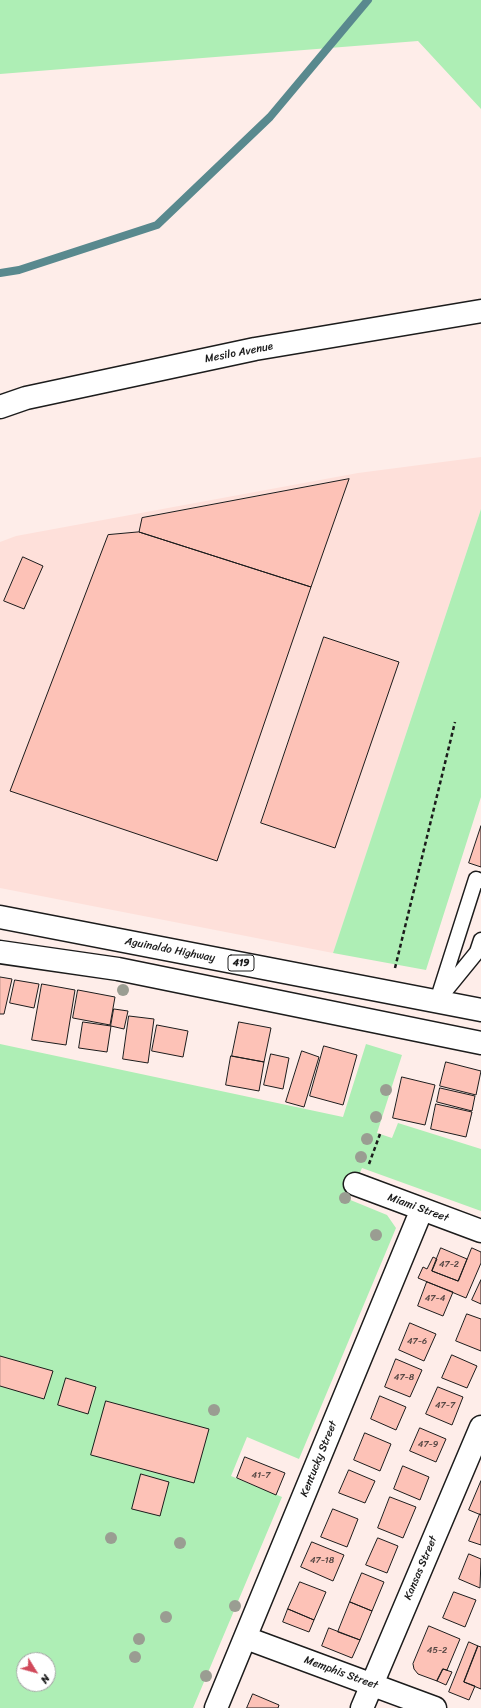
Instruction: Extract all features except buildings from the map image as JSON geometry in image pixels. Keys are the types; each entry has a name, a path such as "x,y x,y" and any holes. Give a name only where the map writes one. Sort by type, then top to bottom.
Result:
{"street":[{"name":"Mesilo Avenue","path":"0,407 26,398 255,349 481,311"},
{"name":"Aguinaldo Highway","path":"0,917 481,1010"},
{"path":"0,952 118,969 481,1043"},
{"name":"Miami Street","path":"358,1186 481,1231"},
{"name":"Kentucky Street","path":"216,1708 422,1209"},
{"name":"Kansas Street","path":"362,1708 481,1427"},
{"name":"Memphis Street","path":"246,1638 435,1708"}],"lane":[{"path":"437,1001 476,879 481,881"},
{"path":"437,1001 477,952 481,940"}],"path":[{"path":"391,992 395,964 455,722"},
{"path":"358,1186 380,1134"}],"shaded area":[{"path":"481,457 481,509 333,953 0,888 0,542 16,536 358,473"}],"green space":[{"path":"0,0 481,0 481,109 418,41 0,74"},
{"path":"481,509 481,797 426,970 333,953"},
{"path":"0,1044 343,1117 366,1044 402,1055 377,1133 392,1138 398,1123 481,1149 481,1211 362,1168 348,1199 387,1215 396,1228 299,1459 247,1437 231,1476 282,1497 193,1708 0,1708"}],"waterway":[{"path":"0,273 19,270 157,225 270,117 368,0"}]}
